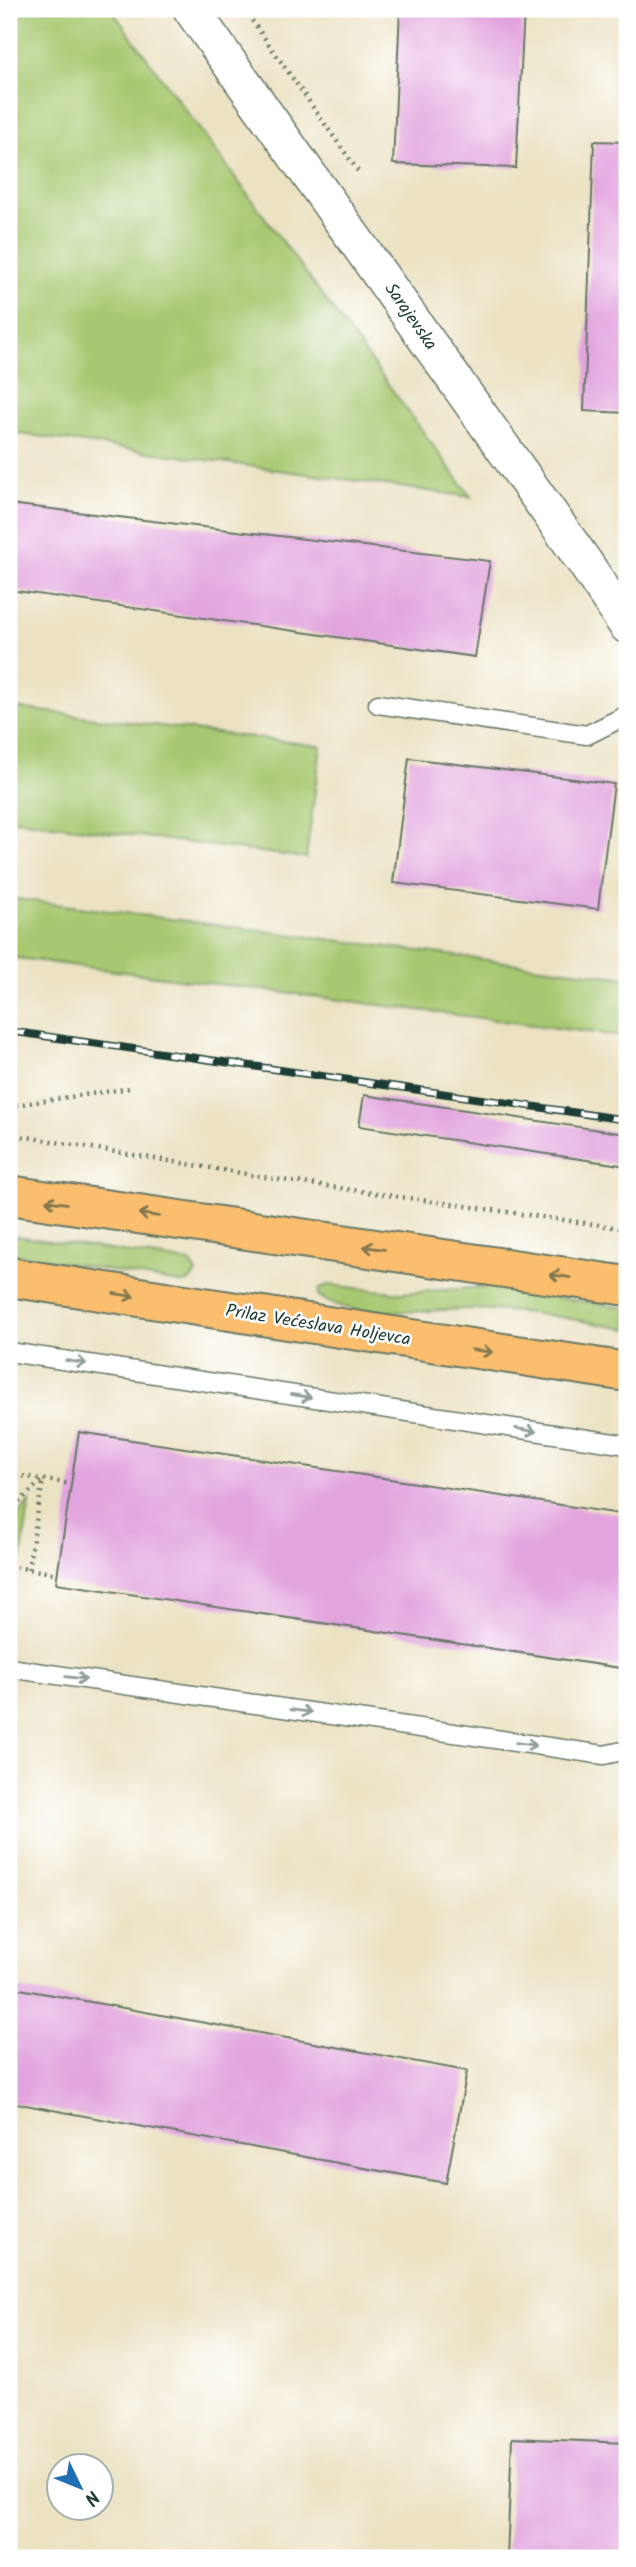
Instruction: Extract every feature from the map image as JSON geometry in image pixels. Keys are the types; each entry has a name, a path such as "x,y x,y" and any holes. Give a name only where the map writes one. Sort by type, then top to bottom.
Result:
{"main road":[{"path":"9,1195 627,1286"},
{"name":"Prilaz Većeslava Holjevca","path":"9,1277 627,1372"}],"street":[{"name":"Sarajevska","path":"191,9 627,626"}],"lane":[{"path":"378,704 587,735 627,715"},
{"path":"9,1352 627,1446"},
{"path":"9,1668 604,1755 627,1750"}],"path":[{"path":"9,1106 131,1088"},
{"path":"9,1133 282,1180 627,1229"},
{"path":"9,1474 71,1484"},
{"path":"9,1512 43,1480"},
{"path":"28,1569 43,1480"},
{"path":"9,1566 58,1574"}],"green space":[{"path":"18,9 111,9 471,497 13,433 14,414 9,412 9,86"},
{"path":"9,707 321,746 306,858 9,819"},
{"path":"9,898 627,978 627,1037 9,957"},
{"path":"9,1235 190,1262 197,1273 188,1282 180,1283 9,1253"},
{"path":"329,1285 401,1293 488,1287 627,1308 627,1329 547,1315 496,1310 392,1312 350,1309 318,1295 320,1288"},
{"path":"30,1502 21,1559 9,1557 9,1523"}],"building":[{"path":"400,9 524,9 516,168 393,164"},
{"path":"594,141 627,142 627,413 584,411"},
{"path":"9,504 490,561 475,657 9,590"},
{"path":"409,758 614,784 598,909 393,883"},
{"path":"364,1095 627,1134 627,1166 359,1126"},
{"path":"79,1432 627,1515 627,1669 56,1583"},
{"path":"9,1987 467,2071 446,2183 9,2102"},
{"path":"512,2438 627,2443 627,2558 507,2558"}],"railway":[{"path":"9,1031 627,1120"}]}
